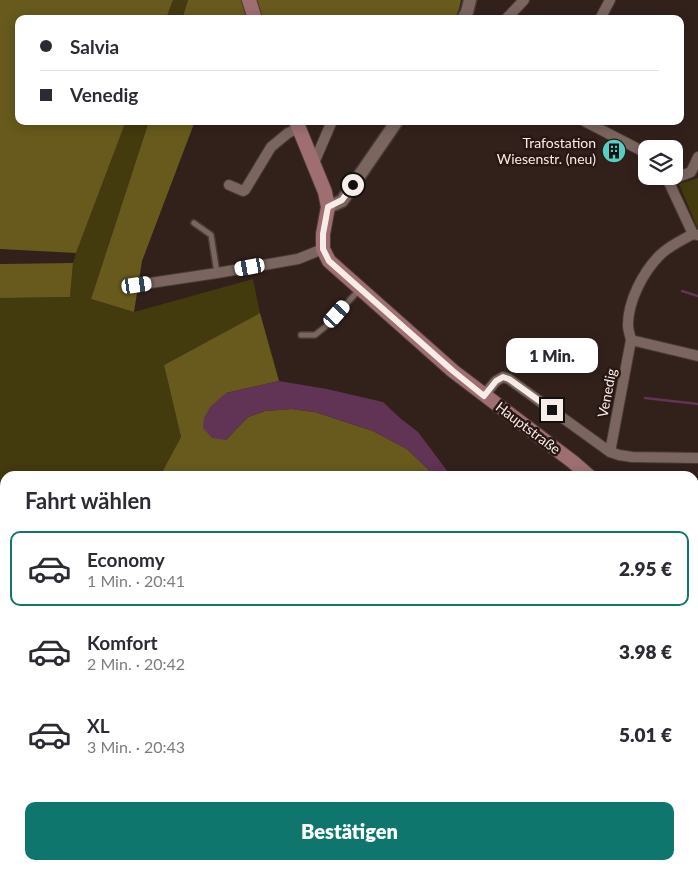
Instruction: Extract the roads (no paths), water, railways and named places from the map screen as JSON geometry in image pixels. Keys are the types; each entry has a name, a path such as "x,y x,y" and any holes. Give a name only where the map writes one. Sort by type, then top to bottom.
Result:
{"main road":[{"path":"298,125 325,192 328,207 323,234 323,249"},
{"name":"Hauptstraße","path":"323,249 329,261 453,371 583,471"}],"street":[{"path":"465,15 470,0"},
{"path":"510,15 524,0"},
{"path":"602,15 610,0"},
{"path":"228,185 244,191 272,147 297,125"},
{"path":"314,163 330,125"},
{"path":"328,207 342,200 394,125"},
{"path":"592,125 638,149"},
{"path":"683,174 690,172 698,157"},
{"name":"Venedig","path":"610,452 631,340 628,326 629,313 636,291 644,274 661,254 696,234 670,185"},
{"path":"137,285 298,259 323,249"},
{"path":"631,340 698,356"},
{"name":"Venedig","path":"484,396 496,381 503,377 509,379 610,452 632,457 698,458"}],"lane":[{"path":"194,223 211,235 217,273"},
{"path":"301,335 315,335 325,327 360,288"}],"waterway":[{"path":"682,291 698,296"},
{"path":"645,398 698,404"}],"place":[{"name":"Trafostation Wiesenstr. (neu)","path":"614,151"}]}
